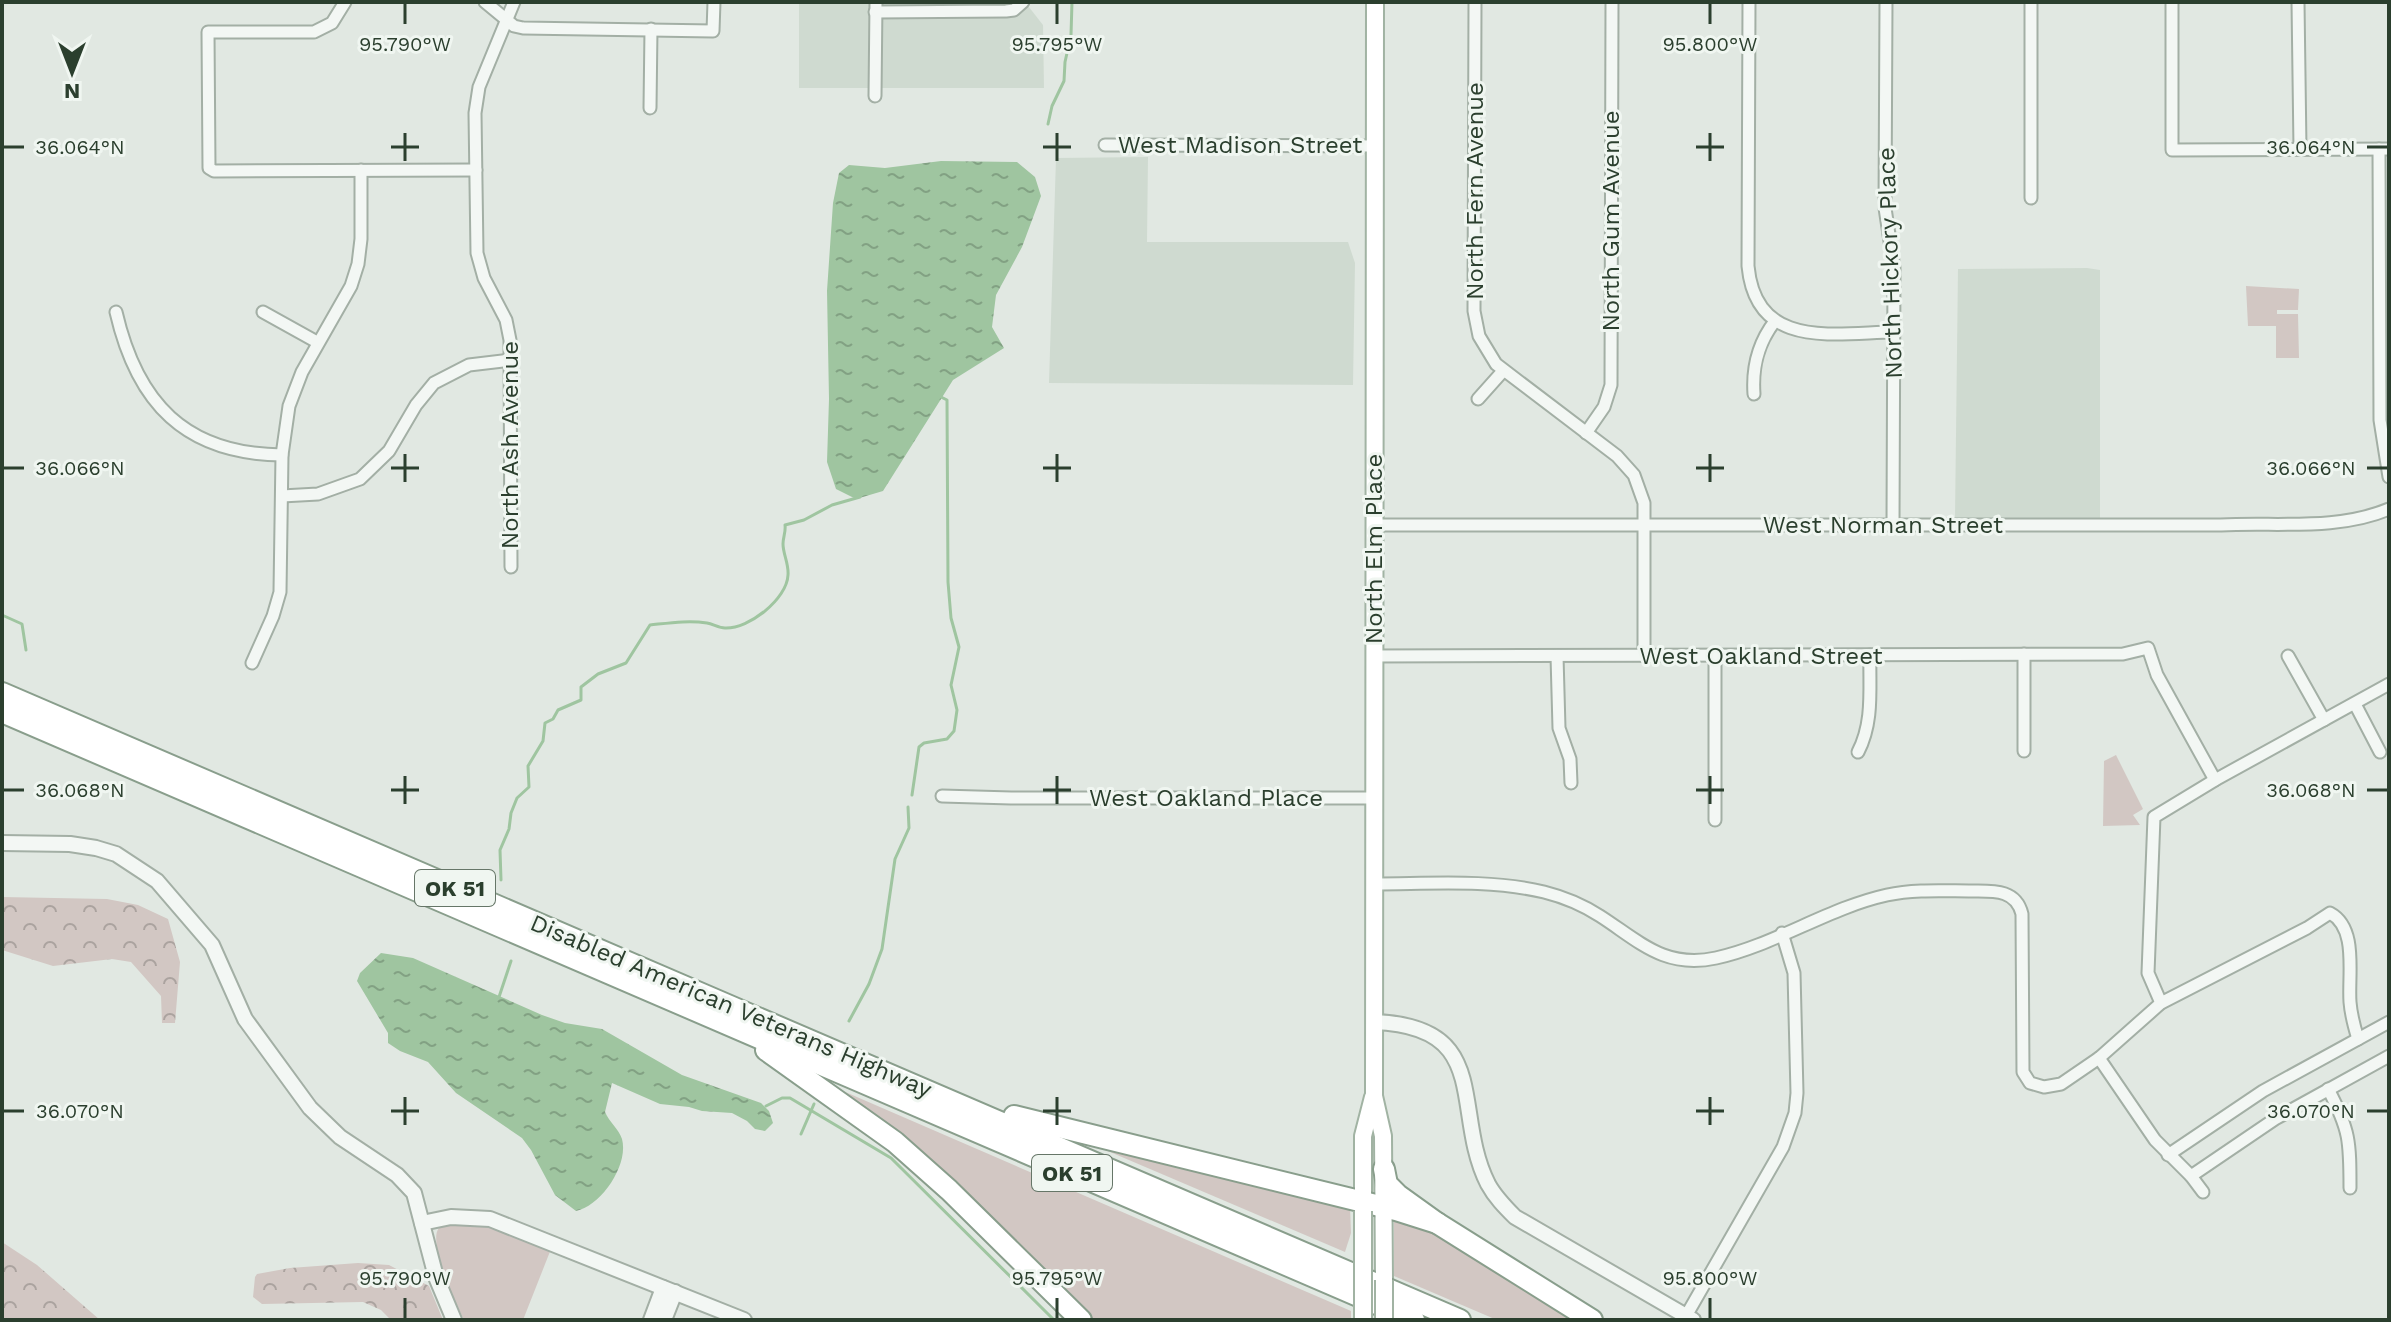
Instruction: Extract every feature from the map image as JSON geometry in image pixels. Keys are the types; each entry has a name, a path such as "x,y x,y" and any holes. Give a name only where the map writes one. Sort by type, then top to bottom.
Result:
{"highway":[{"name":"Disabled American Veterans Highway","path":"2,693 1460,1320"},
{"name":"Disabled American Veterans Highway","path":"2,712 1414,1320"},
{"path":"730,1025 895,1142 949,1190 1081,1320"},
{"path":"962,1104 1384,1214 1437,1223"},
{"path":"1384,1169 1391,1190 1437,1223 1592,1320"}],"main road":[{"name":"North Elm Place","path":"1375,2 1374,1096 1383,1136 1384,1320"},
{"name":"North Elm Place","path":"1363,1320 1363,1136 1374,1096"}],"street":[{"path":"345,2 332,23 314,32 208,32 209,168 214,171 476,170"},
{"path":"485,2 514,26 523,28 713,31 714,2"},
{"name":"North Ash Avenue","path":"511,567 511,360 506,320 484,278 477,253 476,170 477,97 514,2"},
{"path":"875,96 876,7 1006,11 1014,10 1023,2"},
{"name":"North Fern Avenue","path":"1475,2 1474,311 1483,345 1503,371 1623,461 1634,475 1643,495 1644,656"},
{"name":"North Gum Avenue","path":"1586,433 1604,407 1611,385 1612,2"},
{"path":"1749,2 1748,266 1756,301 1775,321 1805,333 1894,332"},
{"name":"North Hickory Place","path":"1886,2 1885,208 1894,260 1893,525"},
{"path":"2031,2 2031,198"},
{"path":"2172,2 2172,150 2384,149 2385,277 2380,420 2389,477"},
{"path":"2298,2 2300,149"},
{"path":"650,108 651,29"},
{"name":"West Madison Street","path":"1105,145 1375,146"},
{"path":"252,663 280,592 284,430 294,389 317,342 351,286 358,264 361,247 361,170"},
{"path":"116,312 125,351 136,373 166,414 194,434 217,445 245,453 282,455"},
{"path":"263,312 317,342"},
{"path":"1754,394 1752,374 1755,363 1766,334 1775,321"},
{"path":"282,496 318,494 360,479 389,451 416,405 434,383 469,365 511,360"},
{"path":"1478,399 1503,371"},
{"name":"West Norman Street","path":"1375,525 2328,523 2362,518 2389,509"},
{"name":"West Oakland Street","path":"1374,656 2123,654 2148,648 2157,675 2215,780"},
{"path":"2024,654 2024,751"},
{"path":"1858,752 1867,735 1869,720 1870,655"},
{"path":"1557,656 1559,728 1570,759 1571,783"},
{"path":"1715,656 1715,820"},
{"path":"2288,656 2324,720"},
{"path":"2161,1003 2148,973 2154,817 2389,684"},
{"path":"2355,704 2380,752"},
{"name":"West Oakland Place","path":"942,796 1374,798"},
{"path":"2,843 70,844 96,848 116,854 157,881 212,945 245,1019 310,1108 327,1126 407,1183 414,1193 436,1277 454,1320"},
{"path":"1374,884 1500,886 1542,892 1581,906 1642,946 1678,959 1715,958 1862,902 1895,893 1999,891 2019,905 2022,918 2023,1072 2026,1080 2034,1086 2061,1084 2099,1058 2161,1003 2307,928 2330,913 2340,918 2347,933 2351,1019 2358,1039"},
{"path":"1374,1022 1403,1023 1425,1030 1453,1056 1467,1097 1480,1165 1493,1192 1508,1210 1531,1228 1689,1318 1783,1147 1795,1113 1794,984 1792,962 1782,933"},
{"path":"2168,1155 2263,1091 2389,1022"},
{"path":"2191,1176 2275,1119 2389,1056"},
{"path":"2099,1058 2155,1140 2203,1192"},
{"path":"2328,1089 2348,1133 2350,1188"},
{"path":"422,1223 451,1217 490,1219 744,1320"},
{"path":"651,1320 669,1290"},
{"path":"664,1320 669,1290"}],"shaded area":[{"path":"799,2 1025,2 1043,25 1044,88 799,88"},
{"path":"1148,157 1147,242 1348,242 1355,263 1353,385 1049,383 1056,158"},
{"path":"1958,269 2100,270 2100,518 1955,518"}],"green space":[{"path":"2246,286 2299,289 2298,310 2277,310 2277,314 2298,314 2299,358 2276,358 2276,326 2248,326"},
{"path":"2116,755 2143,809 2133,815 2140,825 2103,826 2104,761"},
{"path":"2,897 107,899 138,905 168,919 180,962 175,1023 162,1023 161,996 131,962 112,959 53,966 2,950"},
{"path":"843,1091 1351,1311 1351,1320 1094,1320 840,1094"},
{"path":"1089,1143 1350,1207 1351,1233 1345,1252"},
{"path":"1394,1214 1428,1228 1575,1320 1497,1320 1394,1276"},
{"path":"472,1224 500,1230 551,1249 523,1320 464,1320 436,1243 441,1226"},
{"path":"2,1242 37,1265 100,1320 2,1320"},
{"path":"358,1263 389,1265 429,1286 443,1320 391,1320 381,1310 363,1302 262,1304 253,1297 257,1274"}],"water":[{"path":"941,161 1017,162 1035,177 1041,196 1022,247 996,295 992,327 1004,348 953,380 883,491 856,499 836,489 827,462 827,291 833,203 839,173 849,165 885,168"},
{"path":"381,953 413,958 565,1023 602,1029 682,1075 761,1103 769,1111 773,1123 765,1131 755,1129 732,1113 660,1104 612,1083 605,1112 622,1139 621,1161 603,1193 585,1208 576,1211 555,1195 522,1138 456,1093 428,1062 388,1043 388,1033 357,981 360,973"}],"waterway":[{"path":"1048,124 1052,106 1064,81 1072,2"},
{"path":"912,795 919,747 924,743 947,739 954,731 957,710 951,685 959,647 951,618 948,582 947,400 941,397"},
{"path":"501,880 500,850 517,798 529,787 528,766 543,741 545,723 553,719 558,710 581,700 581,687 598,674 626,663 650,625 693,622 735,627 765,611 786,584 785,525 860,497"},
{"path":"2,615 22,624 26,650"},
{"path":"849,1021 869,984 882,949 895,859 909,828 908,807"},
{"path":"499,997 511,961"},
{"path":"766,1106 782,1098 790,1098 891,1158 1054,1320"},
{"path":"801,1134 814,1104"}]}
